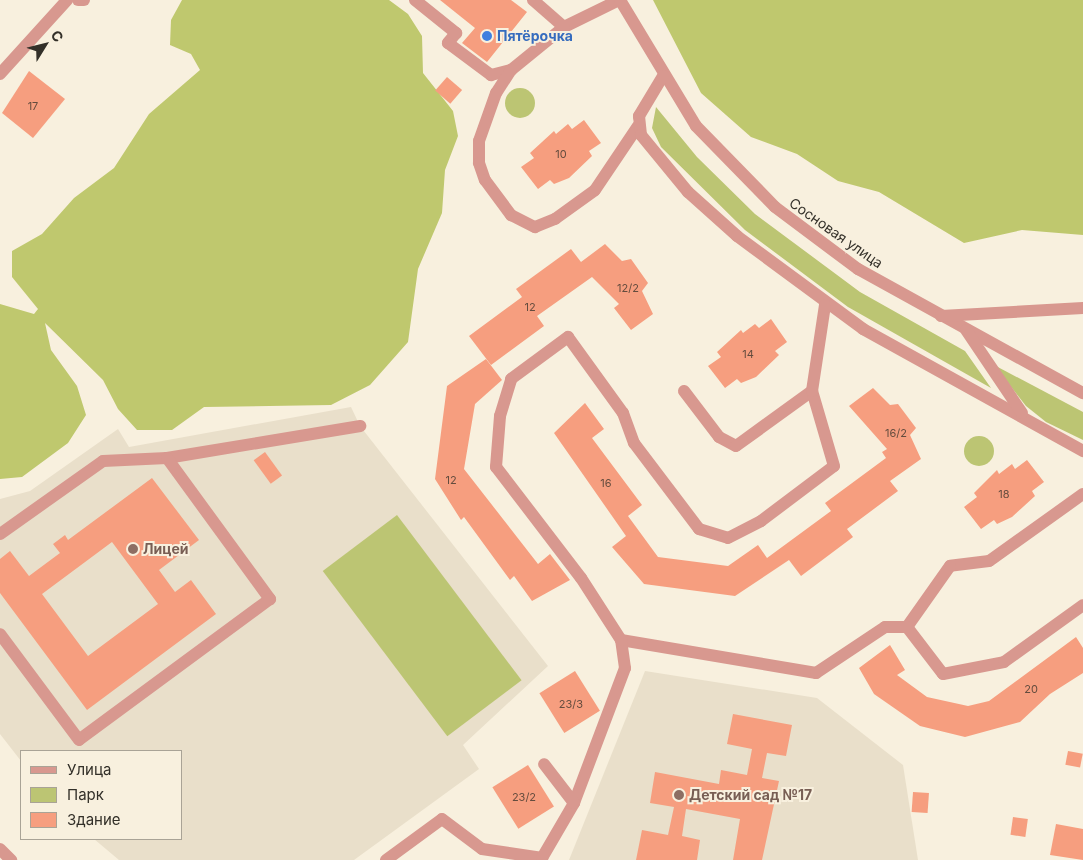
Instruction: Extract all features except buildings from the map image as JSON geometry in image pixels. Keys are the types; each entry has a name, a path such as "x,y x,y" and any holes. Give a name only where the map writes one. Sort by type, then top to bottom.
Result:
{"street":[{"path":"1,72 67,0"},
{"path":"78,0 84,0"},
{"path":"415,0 456,33 448,43 482,70 492,76 511,70"},
{"path":"533,0 564,27"},
{"path":"620,0 564,27 511,70 496,92 479,142 479,163 485,180 511,215 535,227 556,219 595,190 638,126 643,107 663,76"},
{"name":"Сосновая улица","path":"620,0 663,76 696,126 775,207 858,269 1083,393"},
{"path":"638,126 648,146 688,192 825,305 1083,451"},
{"path":"386,860 442,818 482,848 542,858 574,803 625,668 621,640 581,578 496,467 500,416 510,380 568,338 624,413 634,443 699,529 728,538 761,521 834,466 812,391 825,305"},
{"path":"941,316 1083,308"},
{"path":"966,330 997,382 1031,422"},
{"path":"684,391 719,436 736,446 812,391"},
{"path":"0,534 103,461 167,458 360,426"},
{"path":"0,634 79,740 270,599 167,458"},
{"path":"907,627 950,566 989,561 1083,494"},
{"path":"907,627 944,674 1004,662 1083,605"},
{"path":"621,640 816,673 885,627 907,627"},
{"path":"544,764 574,803"},
{"path":"0,849 11,860"}],"shaded area":[{"path":"351,407 360,426 548,666 463,745 479,769 354,860 119,860 95,840 182,840 182,750 20,750 20,760 0,734 0,499 30,491 118,429 129,447"},
{"path":"645,671 817,698 903,765 918,860 569,860"}],"green space":[{"path":"182,0 389,0 408,14 422,36 423,73 453,111 458,136 445,170 442,213 418,269 408,342 370,385 331,405 204,407 172,430 137,430 118,409 103,380 45,323 51,350 77,386 86,415 68,443 22,477 0,479 0,304 34,314 38,309 12,277 12,251 42,234 74,198 114,168 149,114 200,70 191,54 170,45 171,20"},
{"path":"653,0 1083,0 1083,235 1022,230 964,243 879,192 838,181 797,154 751,137 701,93"},
{"path":"520,88 531,92 535,103 531,114 520,118 509,114 505,103 509,92"},
{"path":"656,107 697,157 755,214 860,292 965,351 991,388 848,307 745,230 661,147 652,128"},
{"path":"994,365 1083,412 1083,440 1046,422 1026,406"},
{"path":"979,436 990,440 994,451 990,462 979,466 968,462 964,451 968,440"},
{"path":"397,515 522,680 447,736 323,571"}],"place":[{"name":"Пятёрочка","path":"487,36"},
{"name":"Лицей","path":"133,549"},
{"name":"Детский сад №17","path":"679,795"}]}
